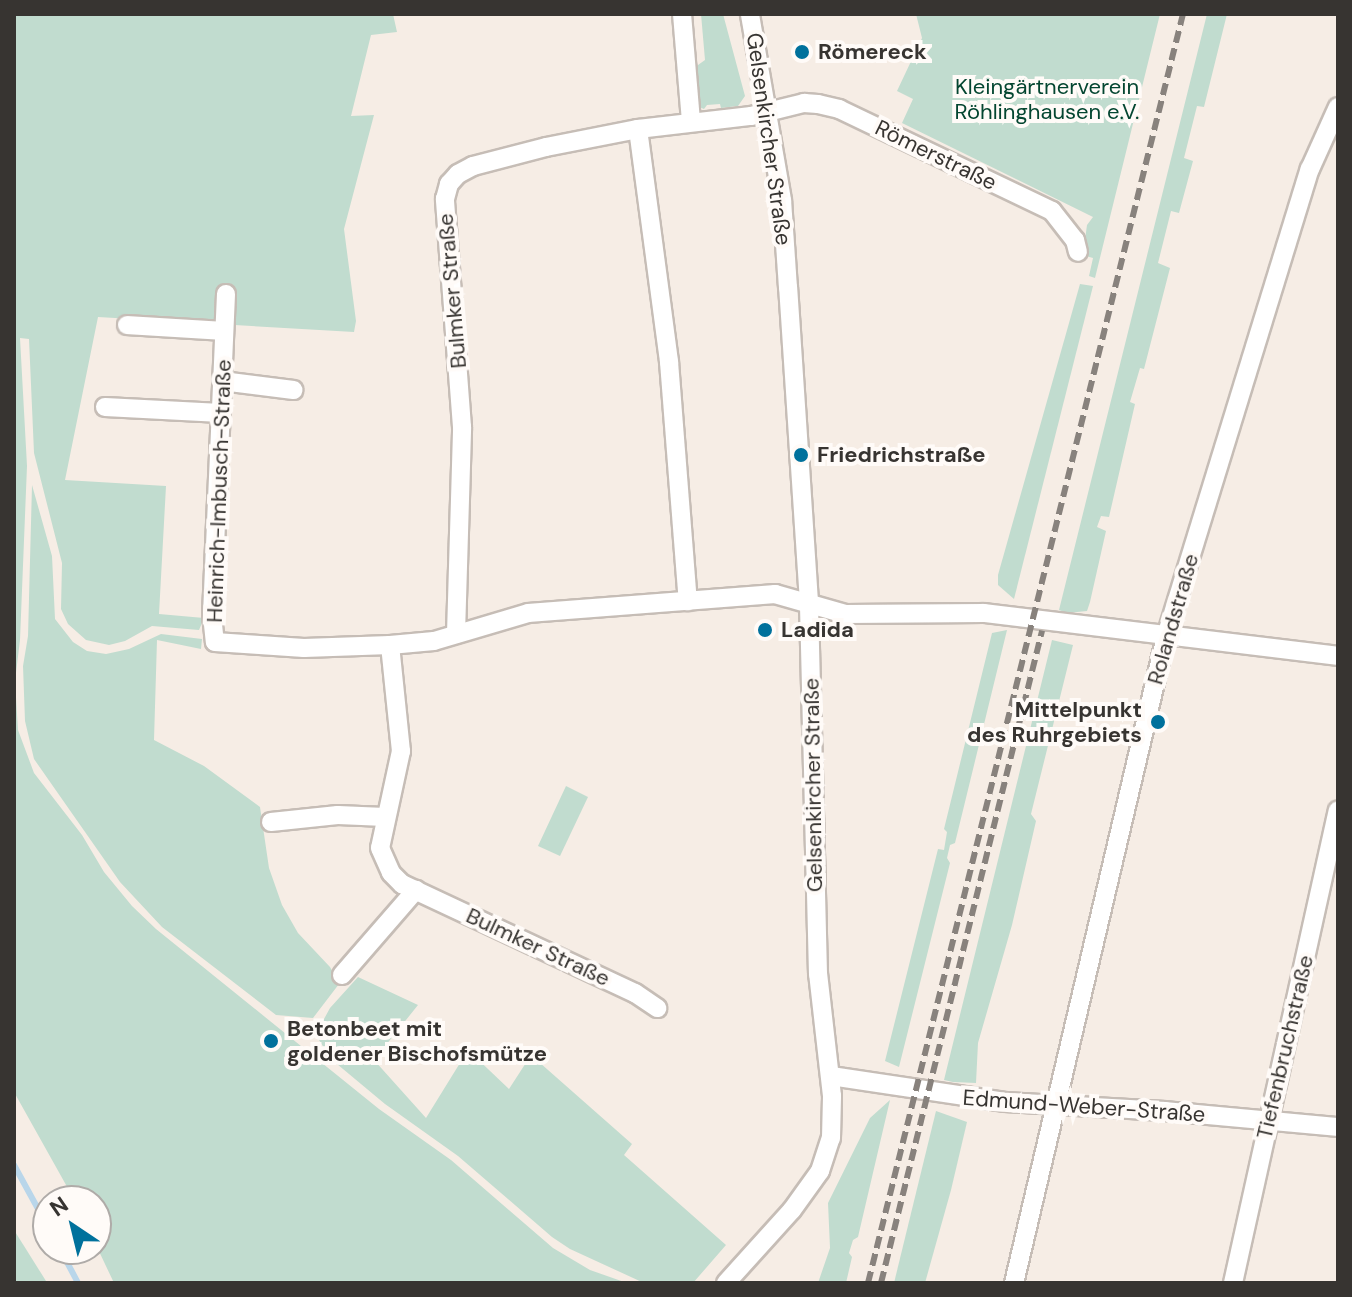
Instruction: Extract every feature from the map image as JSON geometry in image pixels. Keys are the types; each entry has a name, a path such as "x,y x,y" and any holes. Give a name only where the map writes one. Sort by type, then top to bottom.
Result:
{"street":[{"path":"682,14 691,122"},
{"name":"Gelsenkircher Straße","path":"726,1283 792,1210 820,1171 831,1138 831,1076 818,974 809,602 784,229 769,112 750,14"},
{"name":"Römerstraße","path":"769,112 804,103 839,109 1052,211 1075,240 1078,252"},
{"name":"Rolandstraße","path":"1014,1283 1166,636 1310,169 1338,107"},
{"name":"Bulmker Straße","path":"456,634 462,427 457,331 446,243 445,199 449,184 473,166 638,129 769,112"},
{"path":"638,129 669,362 688,601"},
{"name":"Heinrich-Imbusch-Straße","path":"226,294 212,615 215,642 304,648 390,645 434,641 528,613 775,594 809,602"},
{"path":"127,325 224,331"},
{"path":"222,381 293,390"},
{"path":"105,407 221,413"},
{"path":"809,602 845,614 984,613 1338,656"},
{"name":"Bulmker Straße","path":"390,645 401,751 380,848 384,862 402,884 635,993 657,1008"},
{"name":"Tiefenbruchstraße","path":"1233,1283 1338,811"},
{"path":"271,822 338,815 385,817"},
{"path":"342,975 416,890"},
{"name":"Edmund-Weber-Straße","path":"831,1076 955,1097 1338,1127"}],"green space":[{"path":"14,14 393,14 397,32 371,35 351,116 374,115 344,229 356,321 354,332 98,317 65,480 166,486 159,614 204,618 199,630 152,626 125,641 109,645 86,640 68,624 61,609 62,563 34,453 29,339 20,338 27,466 20,640 15,681 18,730 34,773 82,835 104,872 156,929 379,1109 451,1160 553,1248 590,1270 627,1283 114,1283 105,1265 112,1265 112,1185 66,1185 14,1092"},
{"path":"701,14 723,14 745,96 738,106 721,108 720,104 707,105 704,109 697,106 691,70 705,60"},
{"name":"Kleingärtnerverein Röhlinghausen e.V.","path":"916,14 1160,14 1095,278 1089,276 1093,258 1086,256 1084,247 1087,225 1093,217 902,123 913,99 897,91 922,38"},
{"path":"1207,14 1227,14 1204,107 1197,106 1184,158 1193,161 1179,213 1171,211 1158,263 1170,268 1144,369 1140,368 1130,402 1135,404 1109,517 1101,516 1097,527 1106,531 1090,602 1087,611 1067,613 1059,610"},
{"path":"1080,284 1093,286 1014,599 998,585 998,575"},
{"path":"32,485 52,556 55,619 73,642 87,651 106,654 129,649 161,634 202,639 201,649 157,640 154,740 204,766 260,807 269,868 282,905 298,933 330,967 339,984 313,1018 276,1015 162,927 120,882 34,759 25,721 23,666 28,636"},
{"path":"1007,630 955,843 950,845 947,858 950,863 899,1067 885,1061 938,849 944,850 947,832 944,829 992,633"},
{"path":"1052,640 1073,645 1031,814 1036,821 1012,925 978,1043 976,1083 944,1080"},
{"path":"566,786 588,797 560,856 538,846"},
{"path":"358,977 418,1005 374,1060 426,1118 468,1050 509,1089 531,1055 632,1144 624,1155 726,1245 693,1283 644,1283 570,1249 552,1237 458,1156 385,1104 331,1059 319,1040 318,1030 330,1008"},
{"path":"890,1100 858,1237 853,1240 849,1253 852,1257 846,1283 818,1283 830,1248 828,1203 870,1118"},
{"path":"936,1111 967,1122 951,1190 925,1283 894,1283"},
{"path":"14,1230 32,1259 32,1265 36,1265 47,1283 14,1283"}],"waterway":[{"path":"14,1165 32,1198"},
{"path":"68,1265 78,1283"}],"railway":[{"path":"868,1283 1183,14"},
{"path":"881,1283 1042,631"}],"place":[{"name":"Römereck","path":"802,52"},
{"name":"Friedrichstraße","path":"801,455"},
{"name":"Ladida","path":"765,630"},
{"name":"Mittelpunkt des Ruhrgebiets","path":"1158,722"},
{"name":"Betonbeet mit goldener Bischofsmütze","path":"271,1041"}]}
